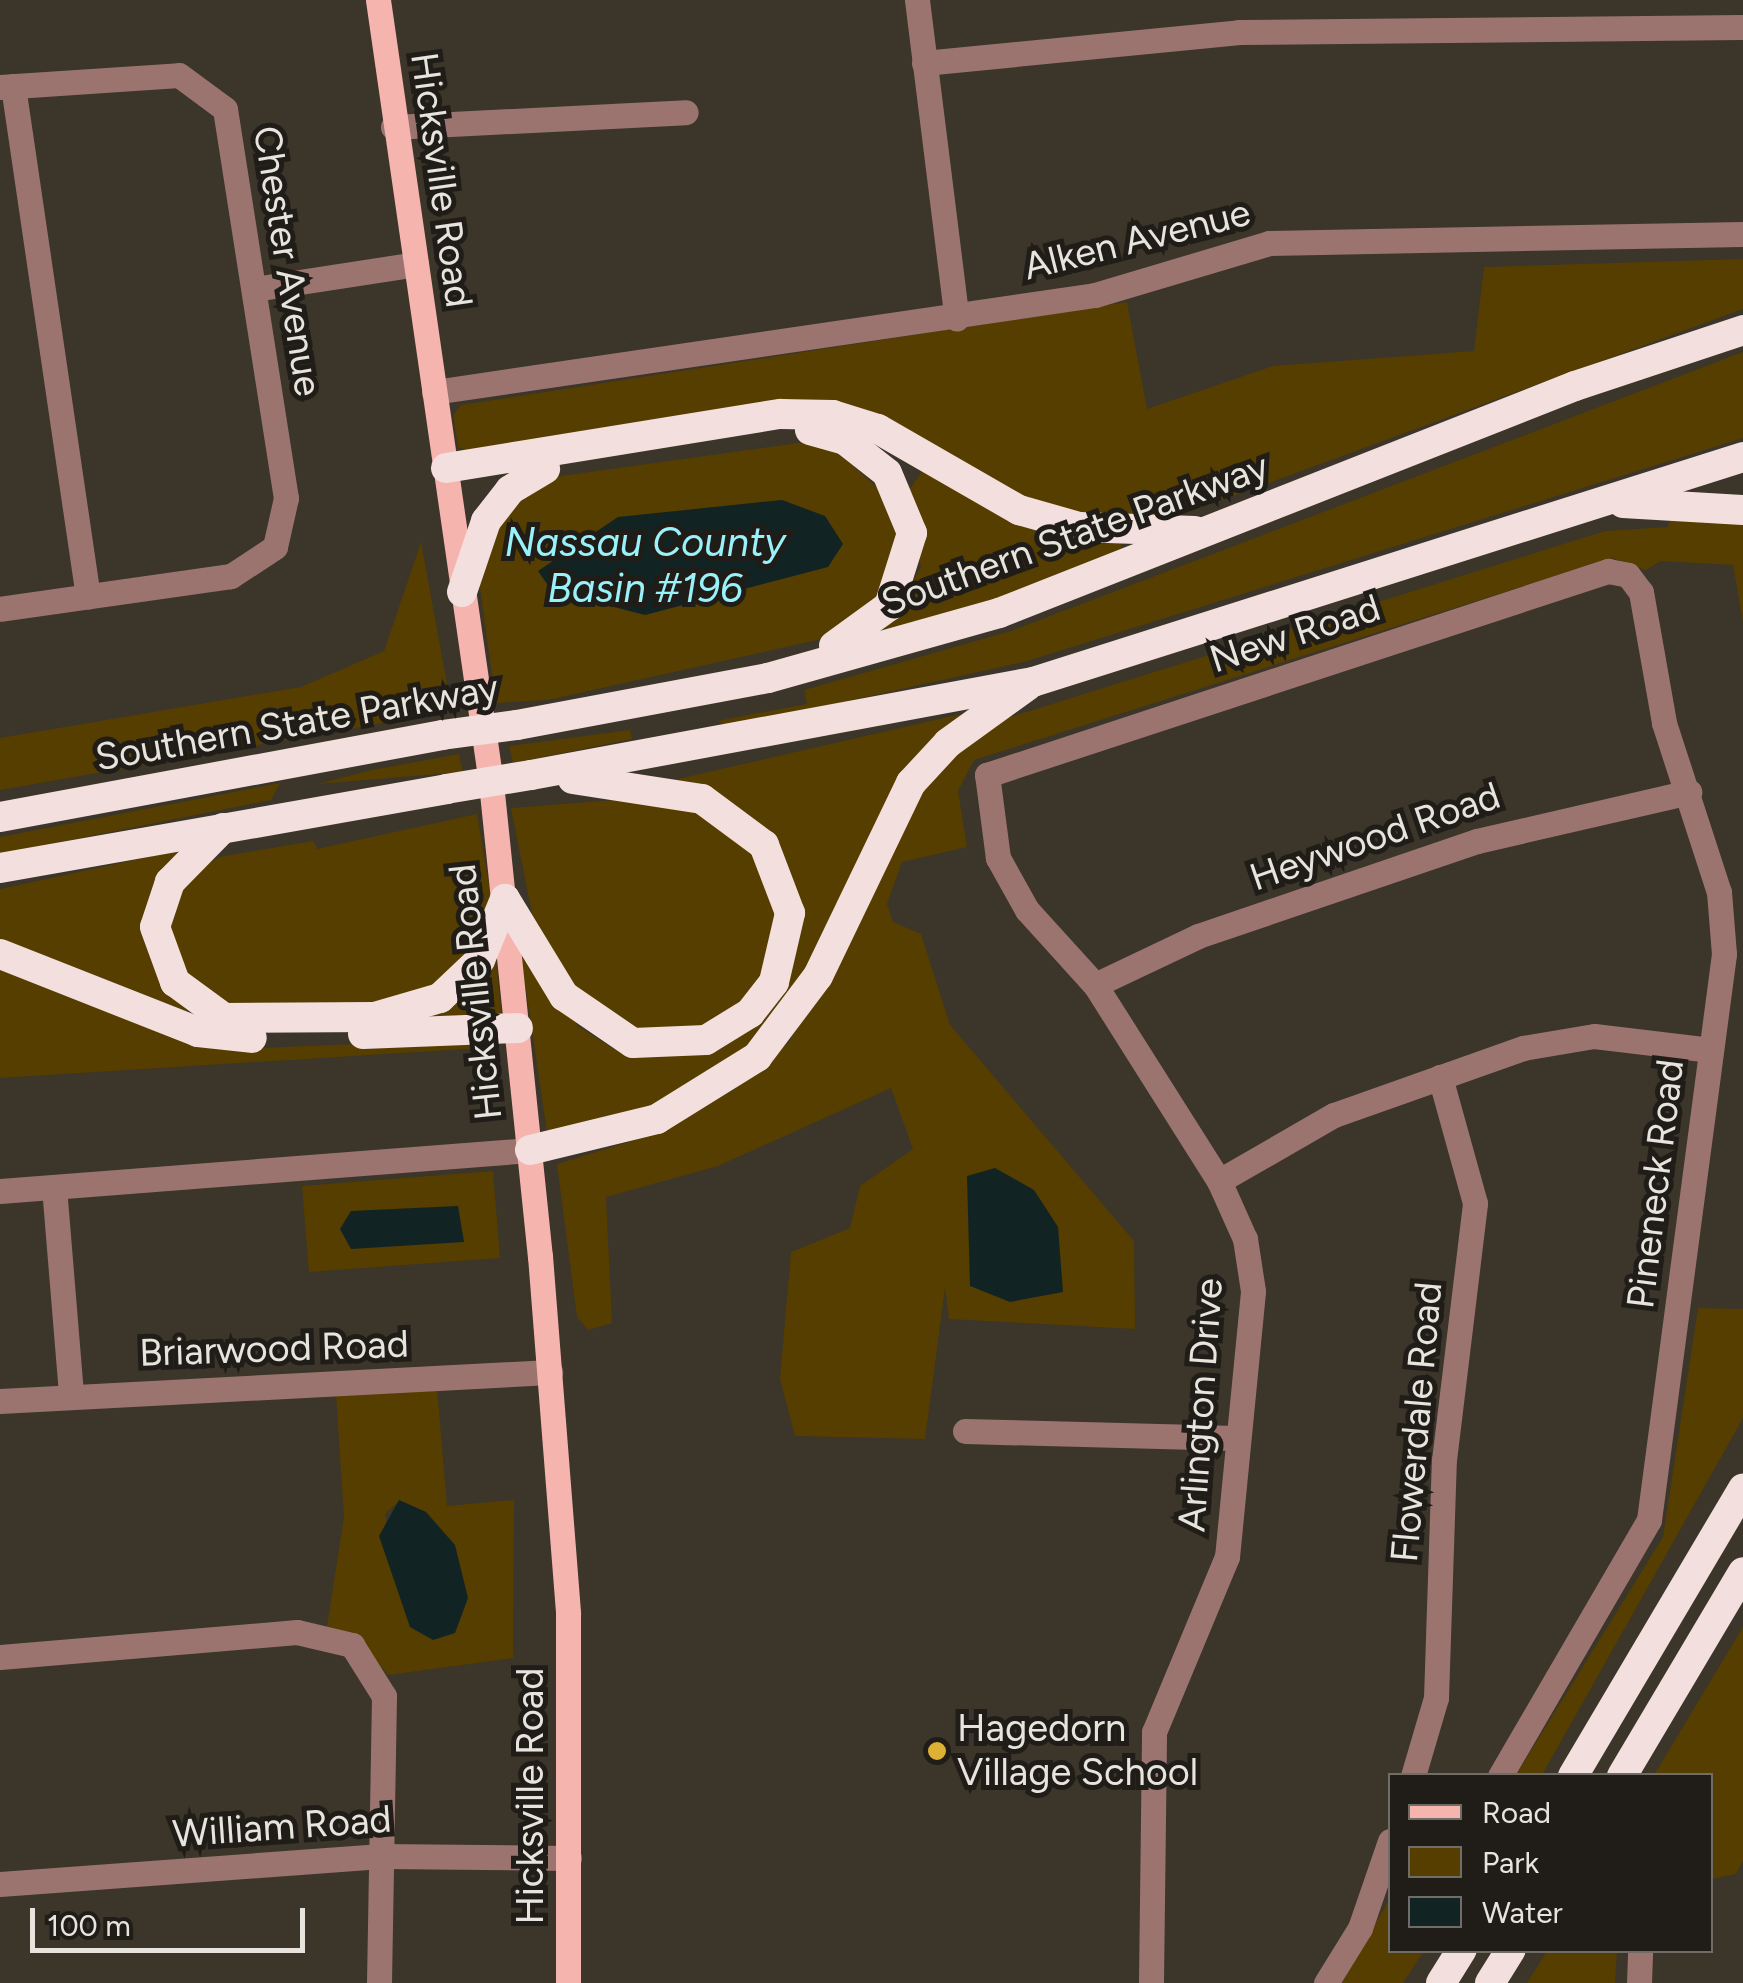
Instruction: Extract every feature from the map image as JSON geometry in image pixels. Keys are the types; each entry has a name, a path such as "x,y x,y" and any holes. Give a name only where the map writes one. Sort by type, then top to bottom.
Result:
{"highway":[{"name":"Southern State Parkway","path":"0,817 768,678 999,613 1743,330"},
{"path":"447,473 781,414 833,415 878,429 1019,510 1079,527 1208,532"},
{"path":"447,473 545,469 802,428 845,440 887,473 912,533 903,584 870,628 768,678"},
{"path":"0,868 1033,682 1743,457"},
{"path":"462,592 486,521 510,490 545,469"},
{"path":"1585,504 1743,510"},
{"path":"530,1150 657,1119 757,1057 818,976 911,784 948,743 1033,682"},
{"path":"505,899 564,996 633,1042 675,1047 726,1031 774,982 789,943 782,879 735,816 669,790 531,775"},
{"path":"222,828 170,882 155,928 175,982 224,1018 375,1017 440,998 480,960 505,899"},
{"path":"0,954 230,1038 518,1028"},
{"path":"1575,1773 1743,1489"},
{"path":"1624,1773 1743,1572"},
{"path":"1440,1983 1460,1953"},
{"path":"1490,1983 1509,1953"}],"main road":[{"name":"Hicksville Road","path":"378,0 505,899 530,1150 568,1614 568,1983"}],"street":[{"path":"917,0 957,319"},
{"path":"924,64 1226,32 1743,27"},
{"name":"Chester Avenue","path":"6,86 179,75 225,109 255,289 286,498 285,524 263,559 231,576 88,597"},
{"path":"0,610 88,597 6,86"},
{"path":"393,127 686,112"},
{"name":"Alken Avenue","path":"434,392 957,319 1095,295 1268,243 1743,234"},
{"path":"255,289 416,264"},
{"name":"New Road","path":"987,776 1608,570 1628,575"},
{"name":"Pineneck Road","path":"1502,1773 1649,1520 1724,921 1689,792 1664,723 1641,592 1628,575"},
{"name":"Arlington Drive","path":"987,776 998,858 1014,888 1095,985 1219,1181 1246,1239 1253,1291 1227,1557 1154,1732 1150,1983"},
{"name":"Heywood Road","path":"1095,985 1198,936 1478,841 1689,792"},
{"path":"1219,1181 1334,1115 1567,1037 1710,1050"},
{"name":"Flowerdale Road","path":"1415,1773 1436,1698 1444,1460 1473,1236 1469,1169 1440,1077"},
{"path":"0,1191 530,1150"},
{"path":"54,1186 70,1395"},
{"name":"Briarwood Road","path":"0,1401 550,1372"},
{"path":"965,1431 1236,1438"},
{"path":"0,1657 297,1632 339,1638 370,1662 384,1696 379,1983"},
{"path":"1326,1983 1360,1928 1388,1847"},
{"name":"William Road","path":"0,1884 382,1856 569,1858"},
{"path":"1639,1983 1640,1953"}],"green space":[{"path":"1743,259 1743,309 1181,515 1059,516 868,417 470,452 458,447 453,415 461,405 1127,302 1147,409 1273,366 1474,351 1484,267"},
{"path":"1743,352 1743,438 1024,662 731,727 717,721 807,704 804,690 1011,631"},
{"path":"812,441 831,446 884,494 900,545 887,588 840,635 548,700 496,703 478,574 498,511 554,477"},
{"path":"923,470 1022,525 1121,542 1122,553 889,637 884,627 921,567 908,491"},
{"path":"1670,517 1743,518 1743,622 1733,565 1661,561 1646,570 1612,558 974,760 958,791 967,847 902,862 887,904 893,922 921,934 950,1025 1134,1241 1135,1329 949,1319 945,1288 925,1439 795,1436 780,1379 791,1252 850,1228 860,1186 913,1149 891,1088 718,1166 606,1197 612,1323 588,1330 577,1317 557,1164 661,1132 733,1090 789,1042 923,784 988,724 1605,531 1668,527"},
{"path":"421,542 452,711 0,790 0,738 301,687 384,651"},
{"path":"961,714 782,1021 694,1096 547,1132 519,943 578,1026 614,1049 660,1057 782,989 784,864 678,779"},
{"path":"630,730 632,739 513,763 509,746"},
{"path":"459,754 463,772 317,784 372,770"},
{"path":"280,783 271,800 0,854 0,837"},
{"path":"640,798 699,811 740,833 773,874 781,910 776,960 749,1005 698,1037 638,1037 588,1014 533,919 511,808"},
{"path":"477,814 492,902 456,977 388,1006 244,1012 188,989 167,913 183,879 219,857 314,841 317,849"},
{"path":"181,850 156,974 188,1012 0,948 0,889"},
{"path":"496,960 502,1017 425,1017 480,987"},
{"path":"0,966 234,1049 478,1039 482,1048 0,1078"},
{"path":"493,1171 500,1258 309,1272 302,1186"},
{"path":"1698,1308 1743,1309 1743,1418 1543,1773 1517,1773 1663,1537"},
{"path":"437,1387 447,1506 514,1500 513,1658 388,1675 358,1638 327,1626 344,1517 336,1395","holes":["399,1501 426,1512 410,1627 385,1514"]},
{"path":"1743,1627 1743,1861 1736,1874 1713,1879 1713,1773 1655,1773"},
{"path":"1388,1902 1388,1953 1423,1953 1403,1983 1342,1983"},
{"path":"1546,1953 1617,1953 1615,1983 1527,1983"}],"water":[{"name":"Nassau County Basin #196","path":"782,500 825,516 843,544 828,567 645,615 552,591 538,571 618,517"},
{"path":"995,1168 1034,1190 1058,1227 1063,1292 1010,1302 970,1286 967,1176"},
{"path":"458,1206 464,1242 351,1249 340,1229 351,1211"},
{"path":"399,1500 426,1512 455,1545 468,1598 455,1633 433,1640 410,1627 379,1536"}],"place":[{"name":"Hagedorn Village School","path":"937,1751"}]}
